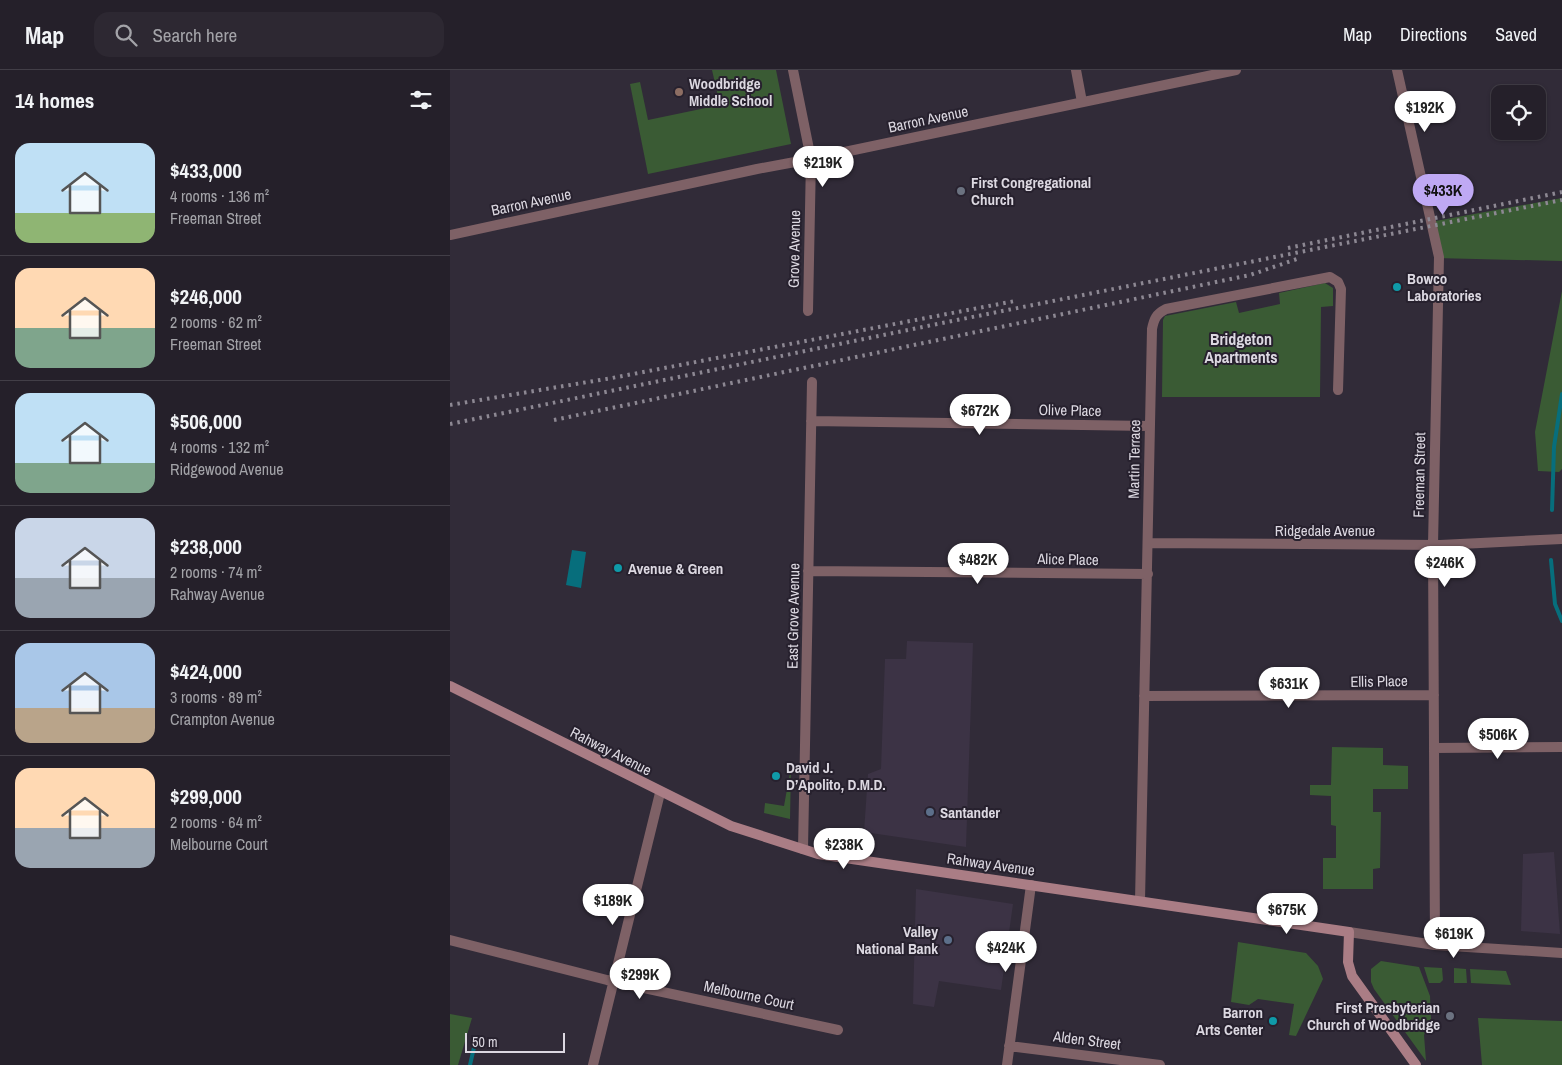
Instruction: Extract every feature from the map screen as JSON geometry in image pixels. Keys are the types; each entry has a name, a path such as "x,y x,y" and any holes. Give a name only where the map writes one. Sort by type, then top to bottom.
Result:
{"main road":[{"name":"Rahway Avenue","path":"450,686 660,793 731,826 818,854 1349,932"},
{"path":"1349,932 1348,962 1352,976 1416,1065"}],"street":[{"name":"Grove Avenue","path":"793,70 812,159 808,311"},
{"path":"1076,70 1082,102"},
{"name":"Barron Avenue","path":"450,235 757,168 812,159 1236,70"},
{"name":"Freeman Street","path":"1397,70 1438,257 1432,545 1435,945"},
{"name":"Martin Terrace","path":"1140,900 1148,574 1149,426 1152,329 1158,313 1166,309 1330,277 1338,282 1341,290 1338,390"},
{"name":"East Grove Avenue","path":"803,849 812,382"},
{"name":"Olive Place","path":"811,421 1149,426"},
{"name":"Ridgedale Avenue","path":"1148,543 1432,545 1562,539"},
{"name":"Alice Place","path":"808,570 1148,574"},
{"name":"Ellis Place","path":"1144,696 1434,695"},
{"path":"1434,748 1562,746"},
{"path":"593,1065 612,981 660,793"},
{"path":"1007,1065 1031,885"},
{"name":"Rahway Avenue","path":"1349,932 1435,945 1562,953"},
{"name":"Melbourne Court","path":"450,940 612,981 838,1030"},
{"name":"Alden Street","path":"1009,1046 1160,1065"}],"shaded area":[{"path":"907,641 973,643 966,847 864,832 868,774 881,769 885,659 906,659"},
{"path":"1554,852 1560,934 1521,931 1523,854"},
{"path":"916,889 1013,904 1001,990 939,981 934,1007 913,1004"}],"green space":[{"path":"712,70 776,70 791,144 648,174 630,84 640,82 648,120 720,105"},
{"path":"1562,198 1562,261 1435,258 1430,222"},
{"path":"1325,283 1333,288 1333,306 1321,307 1320,397 1162,397 1163,320 1165,316 1236,302 1239,313 1280,304 1279,293"},
{"path":"1562,291 1562,469 1559,472 1538,471 1535,432"},
{"path":"1332,747 1383,748 1383,765 1408,766 1408,789 1373,789 1373,812 1381,812 1380,868 1373,869 1373,889 1323,889 1323,858 1336,858 1336,826 1331,825 1331,796 1310,795 1310,785 1331,785"},
{"path":"791,767 790,819 764,813 765,803 784,806"},
{"path":"1238,942 1306,953 1318,966 1323,979 1296,1036 1289,1035 1294,1004 1258,999 1249,1005 1231,1002"},
{"path":"1381,961 1419,967 1430,996 1431,1019 1424,1035 1426,1061 1374,989 1371,982 1371,969"},
{"path":"1424,967 1442,968 1443,980 1440,983 1429,983"},
{"path":"1454,968 1466,969 1467,983 1454,983"},
{"path":"1470,969 1506,971 1511,985 1471,983"},
{"path":"450,1014 472,1018 458,1065 450,1065"},
{"path":"1478,1018 1562,1021 1562,1065 1482,1065"}],"water":[{"path":"572,550 586,552 581,588 566,585"}],"waterway":[{"path":"1552,510 1554,447 1562,394"},
{"path":"1551,560 1555,604 1562,621"},
{"path":"470,1065 476,1039"}],"railway":[{"path":"1288,248 1562,192"},
{"path":"450,424 932,325 1562,200"},
{"path":"554,420 1250,275 1297,259"},
{"path":"450,405 612,378 1015,301"}],"place":[{"name":"Woodbridge Middle School","path":"679,92"},
{"name":"First Congregational Church","path":"961,191"},
{"name":"Bowco Laboratories","path":"1397,287"},
{"name":"Avenue & Green","path":"618,568"},
{"name":"David J. D’Apolito, D.M.D.","path":"776,776"},
{"name":"Santander","path":"930,812"},
{"name":"Valley National Bank","path":"948,940"},
{"name":"First Presbyterian Church of Woodbridge","path":"1450,1016"},
{"name":"Barron Arts Center","path":"1273,1021"}],"district":[{"name":"Bridgeton Apartments","path":"1241,348"}]}
